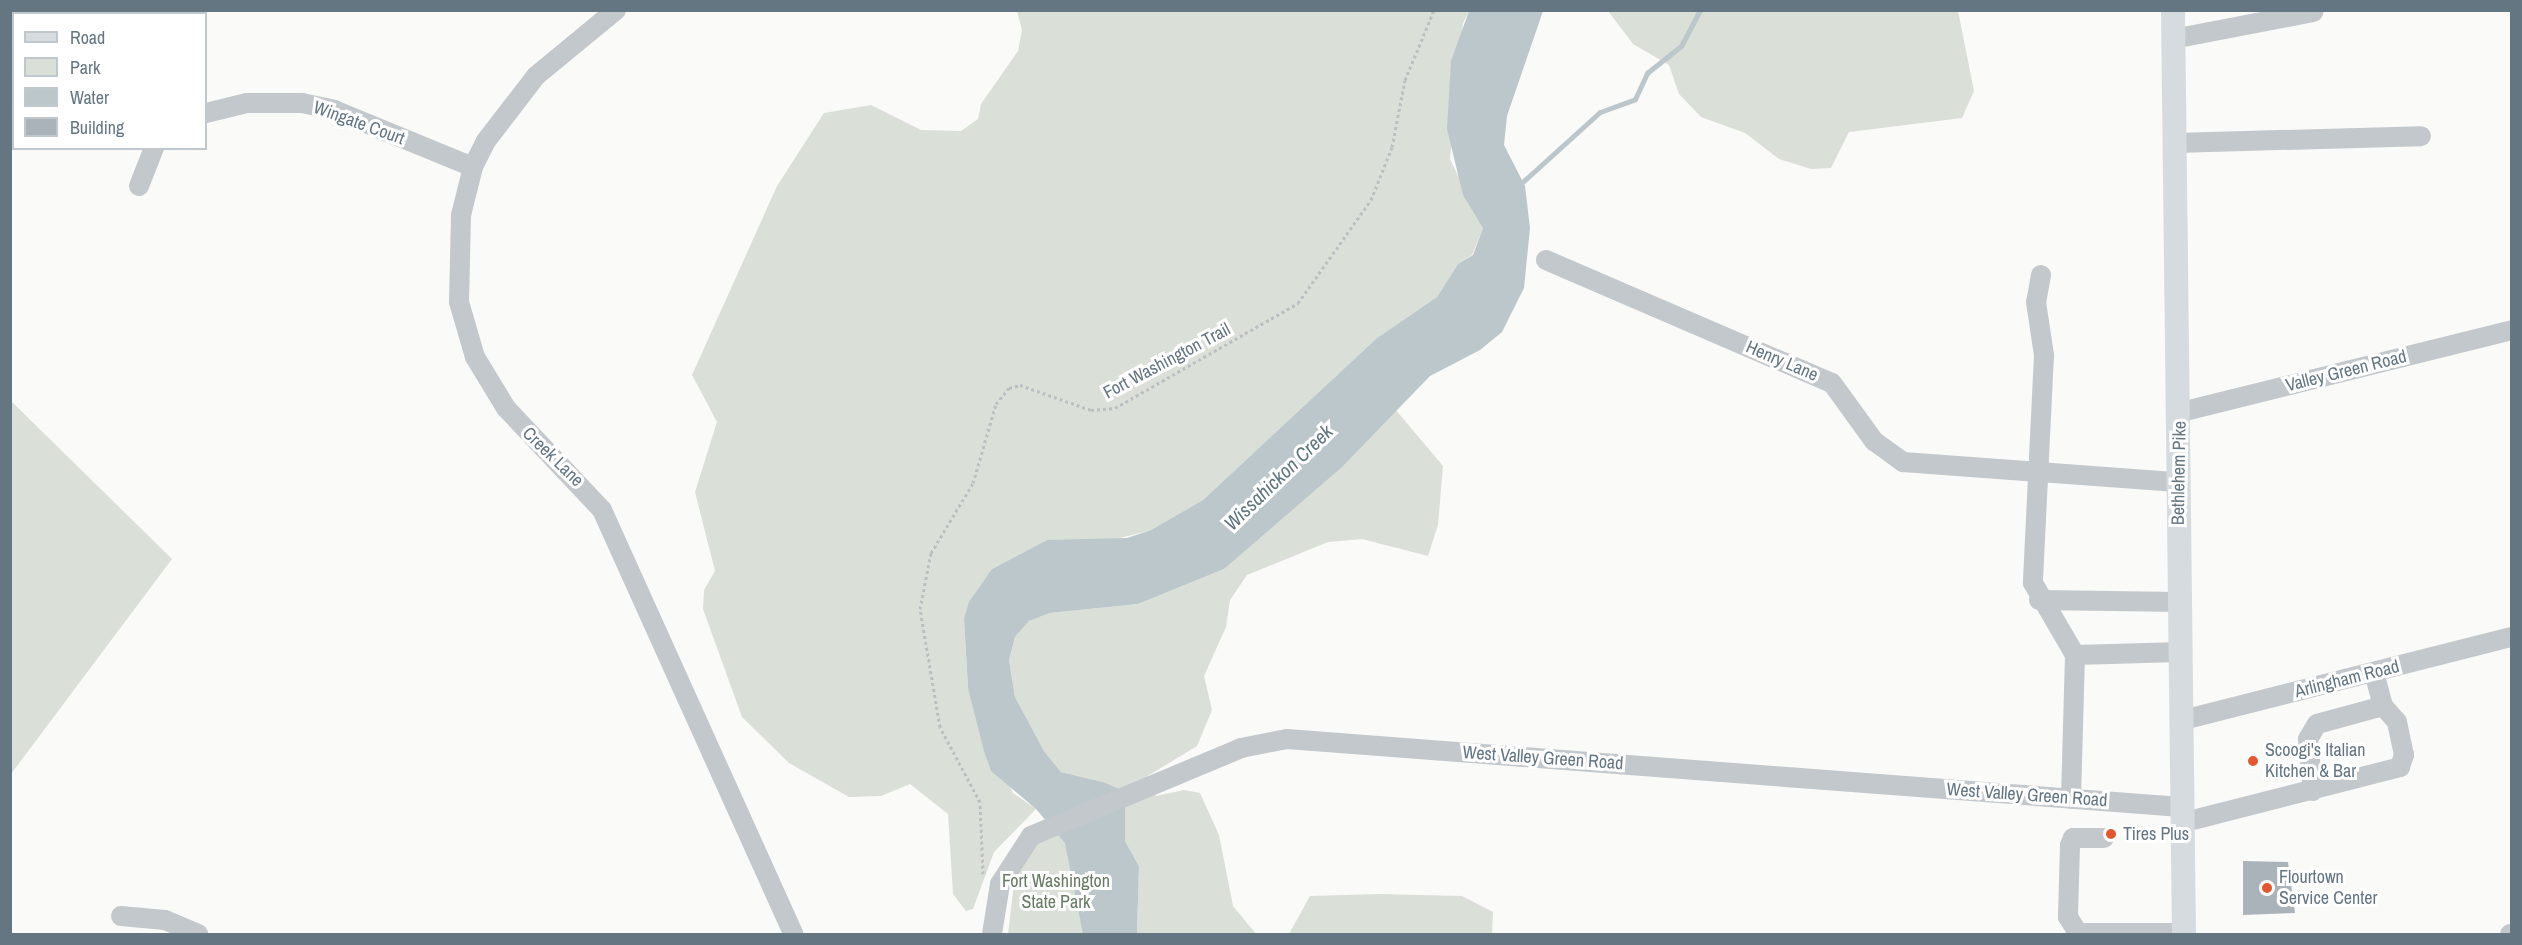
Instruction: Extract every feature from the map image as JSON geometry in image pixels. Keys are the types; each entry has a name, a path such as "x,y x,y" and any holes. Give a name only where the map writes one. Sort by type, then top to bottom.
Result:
{"main road":[{"name":"Bethlehem Pike","path":"2173,10 2181,412 2177,482 2184,934"}],"street":[{"name":"Creek Lane","path":"616,10 514,99 473,166 460,215 456,269 461,314 476,357 521,427 602,510 793,934"},
{"path":"2173,39 2313,12"},
{"name":"Wingate Court","path":"207,113 247,103 302,103 334,110 473,166"},
{"path":"2175,142 2421,136"},
{"path":"139,186 153,150"},
{"name":"Henry Lane","path":"1546,260 1832,382 1874,441 1903,462 2177,482"},
{"path":"2041,275 2036,302 2044,356 2033,583 2039,600 2075,655 2071,799"},
{"name":"Valley Green Road","path":"2181,412 2511,330"},
{"path":"2039,600 2180,602"},
{"name":"Arlingham Road","path":"2182,720 2511,637"},
{"path":"2075,655 2181,652"},
{"path":"2313,792 2308,739 2317,724 2383,706 2374,672"},
{"name":"West Valley Green Road","path":"992,934 1008,866 1021,846 1048,825 1241,748 1287,739 2071,799 2181,815 2313,792 2400,767 2404,755 2397,722 2383,706"},
{"path":"2104,838 2073,838 2070,845 2068,917 2078,933 2184,934"},
{"path":"121,916 165,920 198,934"}],"path":[{"name":"Fort Washington Trail","path":"982,824 977,790 940,728 920,609 931,553 973,483 1001,394 1026,385 1091,410 1115,408 1298,303 1371,200 1392,147 1405,80 1434,10"}],"green space":[{"path":"1017,11 1469,11 1463,23 1450,159 1483,228 1472,255 1458,264 1437,297 1377,338 1203,500 1151,530 1105,542 1047,540 992,569 964,619 968,688 1013,793 1036,809 994,852 973,909 966,911 953,894 948,814 910,784 881,796 849,797 789,763 742,717 703,609 704,590 715,571 695,492 717,422 692,375 777,186 824,113 871,105 921,130 961,131 978,119 981,104 1018,51 1022,30"},
{"path":"1608,11 1958,11 1974,91 1962,118 1849,132 1831,168 1811,169 1779,159 1745,133 1701,117 1679,94 1669,65 1633,44"},
{"path":"10,400 172,559 11,774 10,774"},
{"path":"1395,409 1443,466 1438,525 1428,556 1362,539 1328,542 1247,575 1230,600 1226,627 1204,676 1212,710 1197,746 1146,777 1156,796 1184,790 1200,793 1219,835 1233,906 1256,934 1137,934 1139,866 1125,841 1125,801 1103,782 1061,772 1044,751 1015,697 1009,660 1015,637 1029,621 1050,613 1138,604 1224,569"},
{"name":"Fort Washington State Park","path":"1083,825 1109,934 1008,934 1018,850"},
{"path":"1379,894 1462,896 1493,912 1492,934 1289,934 1310,896"}],"water":[{"name":"Wissahickon Creek","path":"1469,11 1543,11 1507,116 1504,145 1525,186 1530,228 1524,288 1502,332 1480,350 1430,376 1342,467 1224,569 1138,604 1050,613 1029,621 1015,637 1009,660 1015,697 1044,751 1061,772 1103,782 1119,789 1125,801 1125,841 1139,866 1137,934 1083,934 1065,843 1036,809 991,771 984,751 968,688 964,619 969,602 992,569 1047,540 1127,538 1151,530 1203,500 1377,338 1437,297 1458,264 1473,255 1483,228 1463,195 1447,129 1451,61"}],"building":[{"name":"Flourtown Service Center","path":"2243,861 2288,862 2295,913 2243,915"}],"waterway":[{"path":"1518,186 1600,112 1635,99 1647,73 1681,46 1700,10"}],"place":[{"name":"Scoogi's Italian Kitchen & Bar","path":"2253,761"},
{"name":"Tires Plus","path":"2111,834"},
{"name":"Flourtown Service Center","path":"2267,888"}]}
